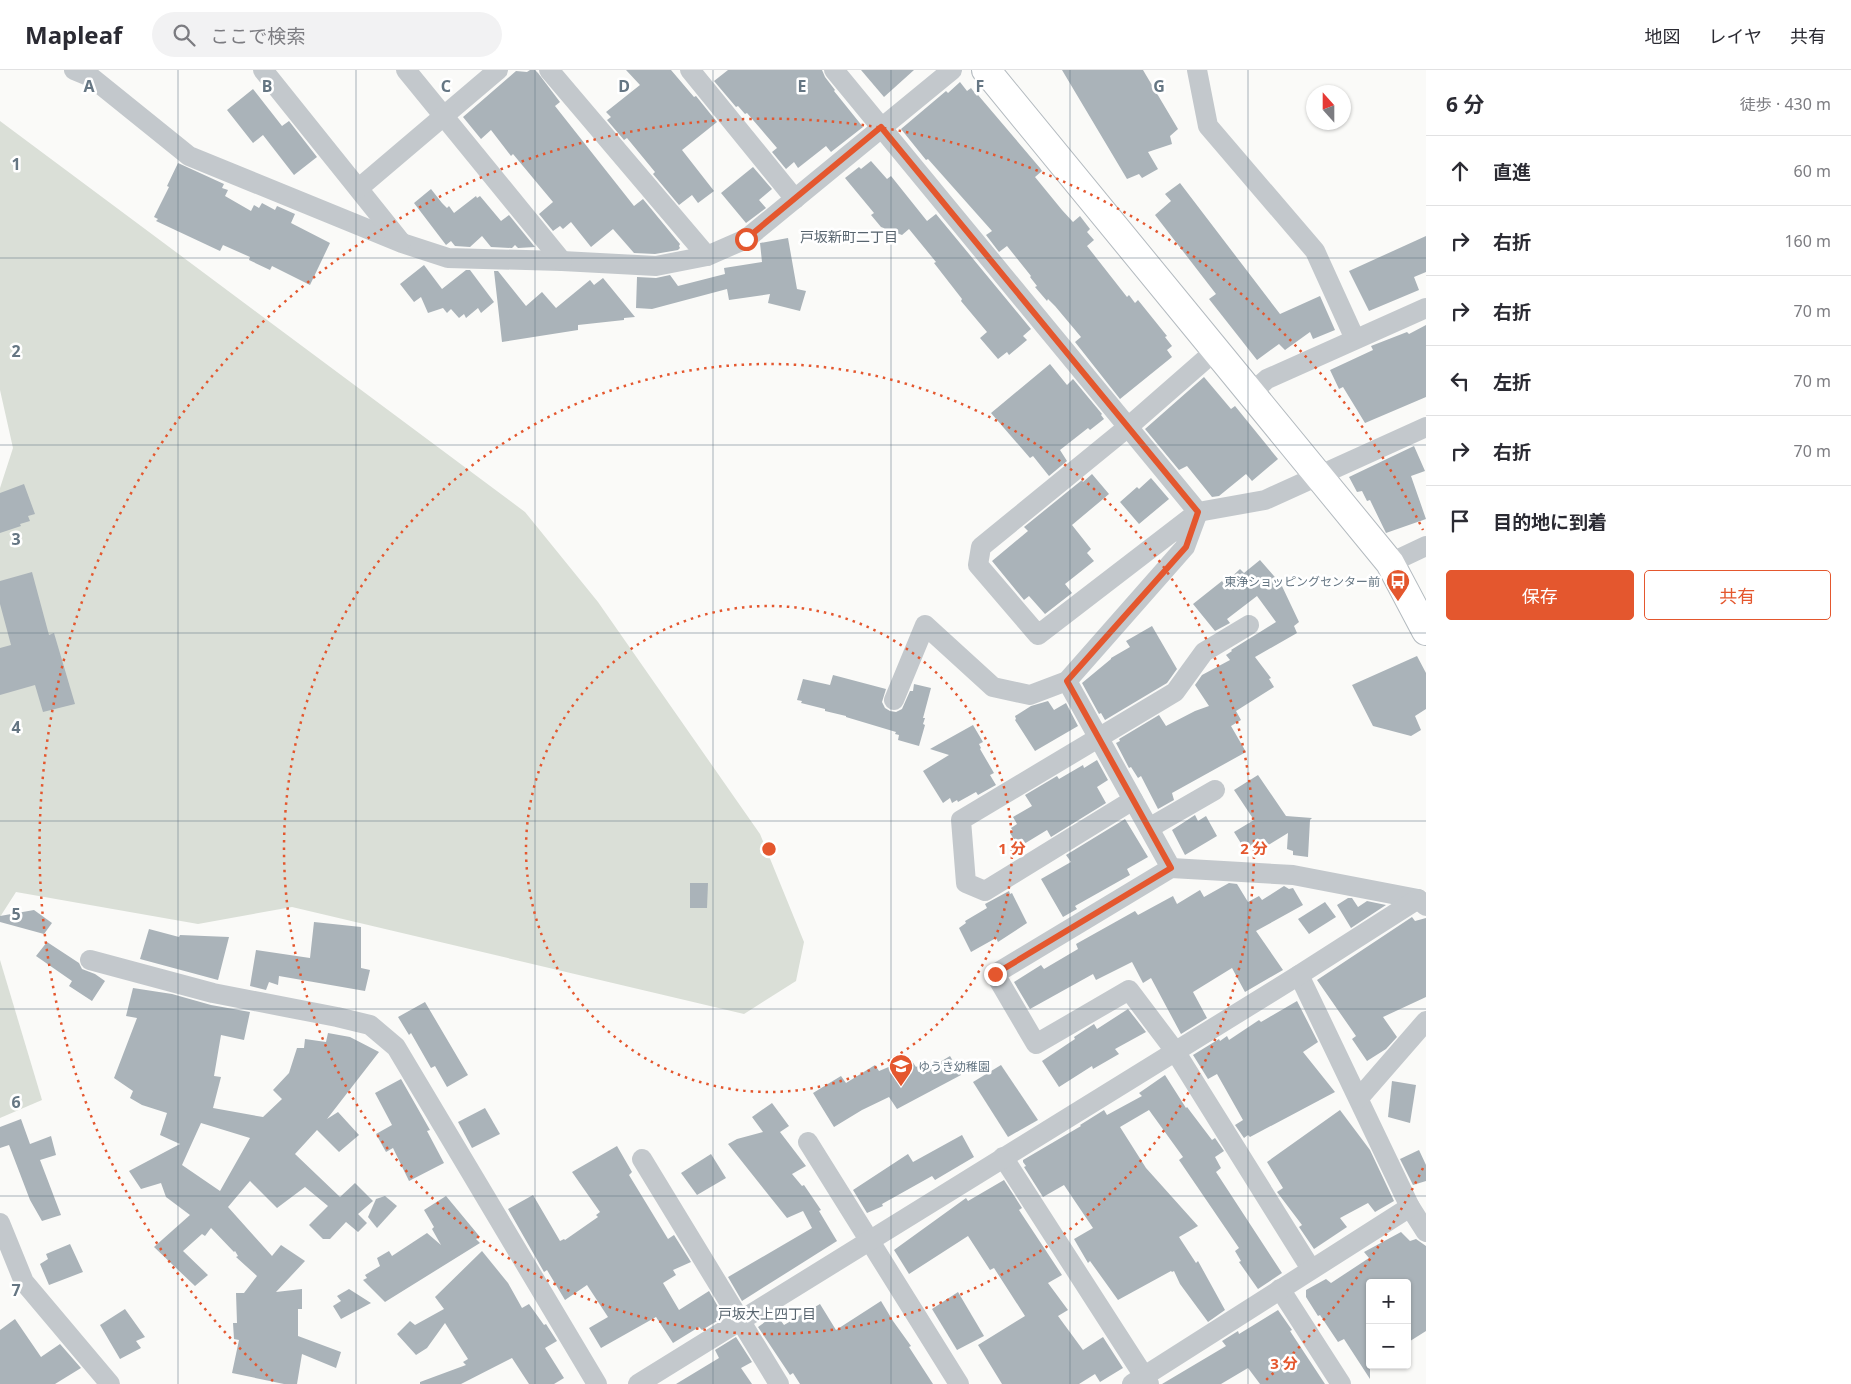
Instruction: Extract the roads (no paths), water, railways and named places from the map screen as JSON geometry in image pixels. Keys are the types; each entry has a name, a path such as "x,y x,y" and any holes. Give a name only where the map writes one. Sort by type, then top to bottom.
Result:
{"street":[{"path":"74,70 91,77 189,156 402,243 448,258 656,266 706,256 746,239 952,70"},
{"path":"263,70 402,243"},
{"path":"406,70 562,261"},
{"path":"358,188 498,70"},
{"path":"549,70 706,256"},
{"path":"690,70 795,199"},
{"path":"834,70 1198,512"},
{"path":"986,70 1390,563 1426,631"},
{"path":"1197,70 1208,126 1315,250 1355,339"},
{"path":"1251,392 1267,379 1426,308"},
{"path":"1216,350 1128,427 981,548 978,565 1038,635 1198,512 1265,500 1426,427"},
{"path":"894,700 924,625 993,687 1030,696 1067,681 1186,547 1198,512"},
{"path":"1390,563 1426,546"},
{"path":"1134,800 985,890 966,883 961,820 1175,692 1204,652 1249,625"},
{"path":"1067,681 1171,868"},
{"path":"1149,828 1215,790"},
{"path":"1311,1269 1175,1051 1129,990 1036,1044 995,974 1171,868 1293,875 1422,903"},
{"path":"638,1384 1175,1051 1422,903"},
{"path":"90,960 213,993 370,1025 396,1047 597,1384"},
{"path":"1299,975 1410,1207 1426,1232"},
{"path":"1359,1098 1426,1021"},
{"path":"808,1142 959,1384"},
{"path":"1003,1157 1142,1381 1280,1289 1410,1207"},
{"path":"642,1159 779,1384"},
{"path":"0,1223 24,1282 110,1384"},
{"path":"1280,1289 1341,1384"}],"place":[{"name":"東浄ショッピングセンター前","path":"1398,602"},
{"name":"ゆうき幼稚園","path":"901,1087"}],"district":[{"name":"戸坂新町二丁目","path":"849,236"},
{"name":"戸坂大上四丁目","path":"767,1313"}]}
